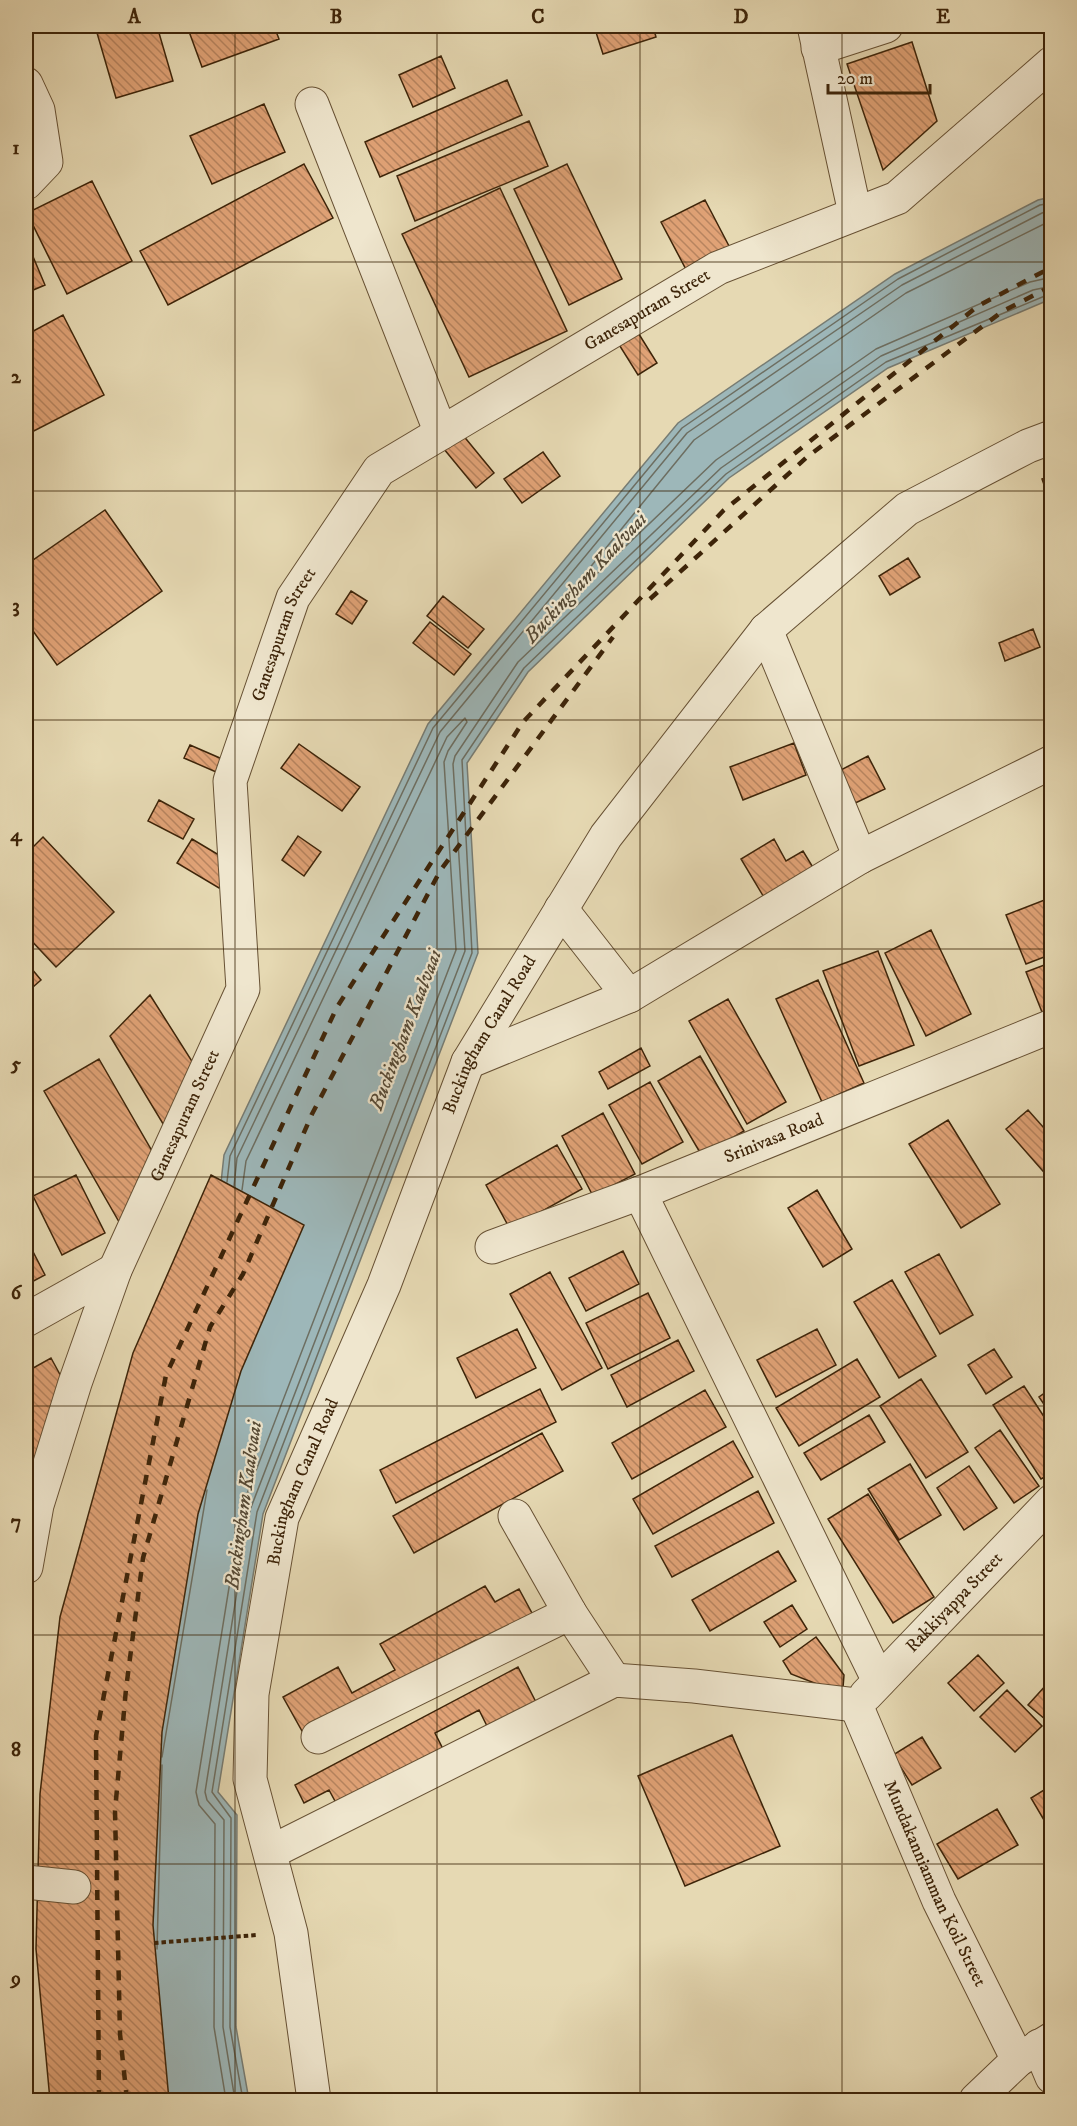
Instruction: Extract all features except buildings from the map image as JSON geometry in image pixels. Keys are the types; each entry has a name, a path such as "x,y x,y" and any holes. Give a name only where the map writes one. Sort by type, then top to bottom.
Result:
{"street":[{"path":"855,213 816,37 886,26"},
{"name":"Ganesapuram Street","path":"26,1567 37,1505 75,1383 115,1270 243,989 230,781 293,598 379,470 718,268 897,198 1052,63"},
{"path":"26,84 38,110 46,162 26,183"},
{"path":"312,104 441,433"},
{"name":"Buckingham Canal Road","path":"314,2100 291,1932 250,1779 252,1694 282,1518 384,1285 468,1062 606,836 766,630 907,509 1028,446 1052,437"},
{"path":"766,630 860,857"},
{"path":"468,1062 629,996 860,857 1052,762"},
{"path":"561,909 629,996"},
{"name":"Srinivasa Road","path":"492,1247 640,1193 1052,1026"},
{"path":"640,1193 879,1681"},
{"path":"26,1320 115,1270"},
{"name":"Rakkiyappa Street","path":"856,1706 1052,1501"},
{"path":"515,1516 570,1613 614,1680"},
{"path":"318,1737 570,1613"},
{"path":"271,1852 614,1680 694,1686 856,1706"},
{"name":"Mundakanniamman Koil Street","path":"856,1706 939,1901 1052,2077"},
{"path":"26,1882 74,1887"},
{"path":"975,2100 1036,2049"}],"path":[{"path":"154,1942 291,1932"}],"water":[{"name":"Buckingham Kaalvaai","path":"1051,197 1051,299 888,368 729,478 528,672 467,763 478,953 263,1514 218,1792 237,1815 236,2027 249,2100 147,2100 133,1992 224,1155 428,724 678,423 895,274 1038,200"}],"railway":[{"path":"99,2100 96,1736 166,1375 337,1007 523,722 723,511 978,306 1052,267"},
{"path":"650,599 807,457 1003,311 1052,286"},
{"path":"127,2100 120,2034 115,1811 126,1689 143,1558 210,1327 243,1274 312,1114 440,871 613,637"}]}
